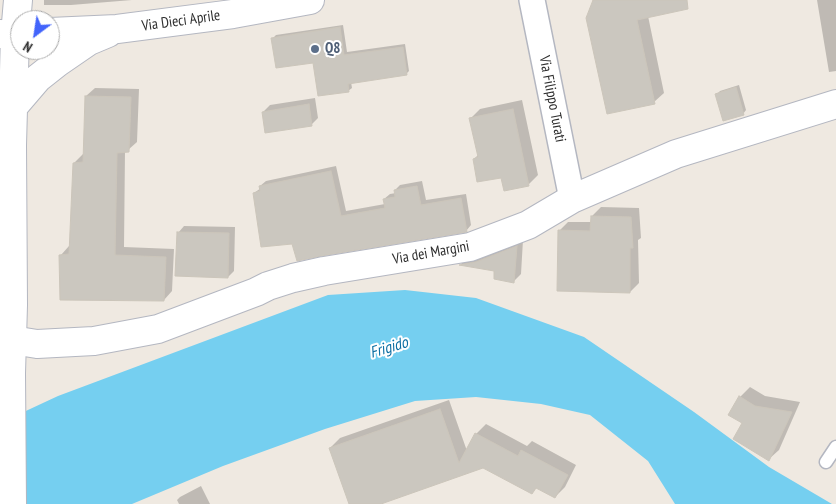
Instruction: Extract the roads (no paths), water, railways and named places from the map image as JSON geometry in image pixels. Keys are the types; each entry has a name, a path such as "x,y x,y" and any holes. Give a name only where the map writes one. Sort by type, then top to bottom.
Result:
{"street":[{"name":"Via Dieci Aprile","path":"60,32 118,29 232,7 310,0"},
{"name":"Via Filippo Turati","path":"532,0 572,199"},
{"path":"14,106 38,78 56,63 89,41 118,29"},
{"path":"12,504 11,372 6,340 13,305 13,60"},
{"name":"Via dei Margini","path":"6,340 37,344 94,341 158,329 293,278 324,271 470,247 528,225 572,199 676,154 836,104"}],"lane":[{"path":"826,462 836,447"}],"water":[{"name":"Frigido","path":"405,290 476,298 584,337 694,412 769,467 832,504 675,504 648,461 590,415 541,404 476,397 415,401 325,429 223,466 132,504 0,504 0,423 58,396 328,295"}],"place":[{"name":"Q8","path":"315,49"}]}
